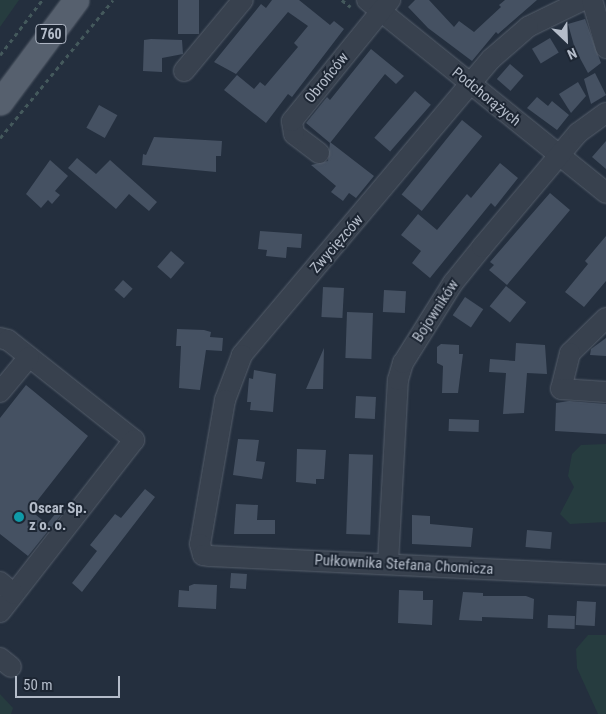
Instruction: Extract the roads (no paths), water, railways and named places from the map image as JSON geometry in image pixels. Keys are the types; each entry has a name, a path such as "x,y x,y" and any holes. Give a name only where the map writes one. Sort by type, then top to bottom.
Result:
{"main road":[{"name":"760","path":"0,102 76,0"}],"street":[{"path":"184,71 243,0"},
{"name":"Zwycięzców","path":"203,555 200,544 225,400 238,362 470,84 518,35 542,18 583,0"},
{"path":"592,0 606,48"},
{"name":"Podchorążych","path":"379,4 470,84 606,192"},
{"name":"Obrońców","path":"319,153 294,134 292,121 379,4"},
{"name":"Bojowników","path":"388,563 400,371 453,283 558,154 578,132 606,113"},
{"path":"606,318 570,353 561,389 606,392"},
{"path":"0,338 8,340 133,436 134,443 7,588 0,612"},
{"path":"0,392 29,357"},
{"name":"Pułkownika Stefana Chomicza","path":"203,555 606,575"}],"place":[{"name":"Oscar Sp. z o. o.","path":"19,517"}]}
